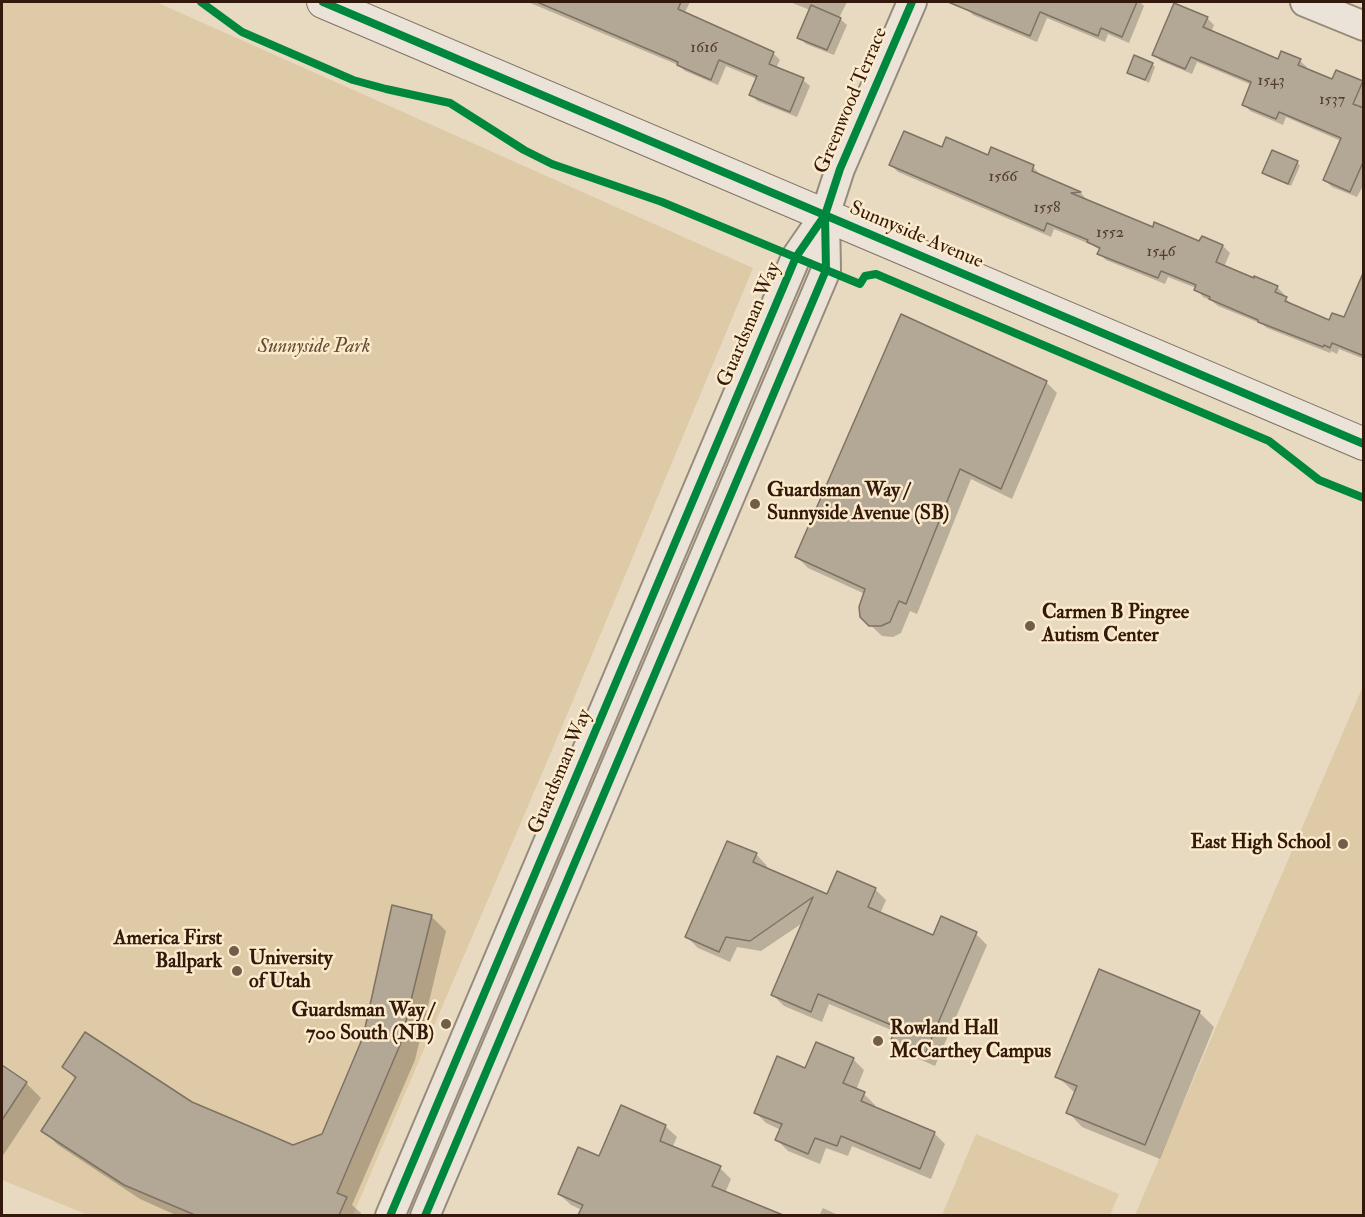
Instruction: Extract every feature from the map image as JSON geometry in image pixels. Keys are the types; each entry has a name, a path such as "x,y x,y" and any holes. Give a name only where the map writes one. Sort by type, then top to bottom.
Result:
{"main road":[{"name":"Sunnyside Avenue","path":"323,2 1364,444"}],"street":[{"name":"Greenwood Terrace","path":"825,215 840,169 912,2"},
{"path":"1305,2 1364,26"},
{"name":"Guardsman Way","path":"390,1215 796,257 825,215"},
{"path":"425,1215 826,270 825,215"}],"green space":[{"name":"Sunnyside Park","path":"2,2 156,2 753,268 564,722 353,1215 88,1215 2,1180"},
{"path":"1363,686 1363,1215 1135,1215"},
{"path":"614,716 623,719 589,802 580,799"},
{"path":"570,826 574,828 521,968 506,961"},
{"path":"976,1134 1119,1194 1110,1215 942,1215"}],"building":[{"path":"537,2 681,2 678,9 774,52 769,64 804,78 790,112 749,95 757,76 719,60 711,80 677,65 678,62"},
{"path":"948,2 1137,2 1122,37 1101,28 1098,36 1040,12 1030,36"},
{"path":"1174,3 1208,17 1203,27 1278,59 1281,51 1301,59 1298,65 1332,79 1336,70 1363,81 1353,104 1364,108 1364,160 1350,192 1323,180 1341,138 1279,112 1276,119 1242,105 1251,82 1191,57 1185,69 1152,55"},
{"path":"811,5 841,18 827,50 797,38"},
{"path":"1134,55 1153,63 1145,80 1127,73"},
{"path":"904,131 942,147 946,137 988,155 991,147 1034,165 1032,171 1081,192 1071,193 1153,227 1154,222 1199,241 1202,236 1223,245 1216,262 1278,286 1275,292 1287,297 1285,301 1329,320 1332,313 1344,317 1364,271 1364,356 1332,343 1330,348 1324,345 1323,347 1258,322 1258,320 1209,299 1210,297 1194,290 1196,285 1161,271 1158,278 1097,254 1100,248 1087,242 1088,240 1047,223 1044,231 889,165"},
{"path":"1272,150 1298,161 1288,184 1262,173"},
{"path":"901,314 1047,381 1001,489 960,469 906,604 899,601 890,622 881,626 869,626 860,617 859,607 865,589 795,557"},
{"path":"727,841 757,853 753,862 827,894 837,871 876,888 868,907 933,935 941,916 977,932 924,1056 890,1042 896,1027 818,994 811,1012 771,995 813,897 750,941 726,937 719,952 685,937"},
{"path":"392,905 432,915 400,1045 337,1193 347,1197 339,1215 195,1215 124,1185 41,1131 76,1077 62,1067 85,1032 192,1102 293,1145 322,1134 363,1037"},
{"path":"1099,969 1200,1011 1145,1145 1066,1113 1077,1086 1055,1077"},
{"path":"816,1042 854,1058 843,1083 865,1092 861,1101 935,1132 920,1169 841,1136 837,1146 815,1138 808,1154 775,1140 782,1124 754,1113 777,1056 805,1068"},
{"path":"2,1065 27,1082 2,1120"},
{"path":"621,1105 666,1125 660,1141 721,1166 712,1186 783,1215 578,1215 583,1205 558,1194 578,1147 599,1156"}],"cycle path":[{"path":"201,2 242,32 353,80 450,103 524,150 552,164 662,202 860,284 865,276 876,274 1269,441 1319,480 1364,498"},
{"path":"323,2 1364,444"},
{"path":"390,1216 796,257 825,215 840,169 912,2"},
{"path":"425,1216 826,270 825,215"}],"place":[{"name":"Guardsman Way / Sunnyside Avenue (SB)","path":"755,504"},
{"name":"Carmen B Pingree Autism Center","path":"1030,626"},
{"name":"East High School","path":"1343,844"},
{"name":"America First Ballpark","path":"234,951"},
{"name":"University of Utah","path":"237,971"},
{"name":"Guardsman Way / 700 South (NB)","path":"446,1024"},
{"name":"Rowland Hall McCarthey Campus","path":"878,1041"}]}
